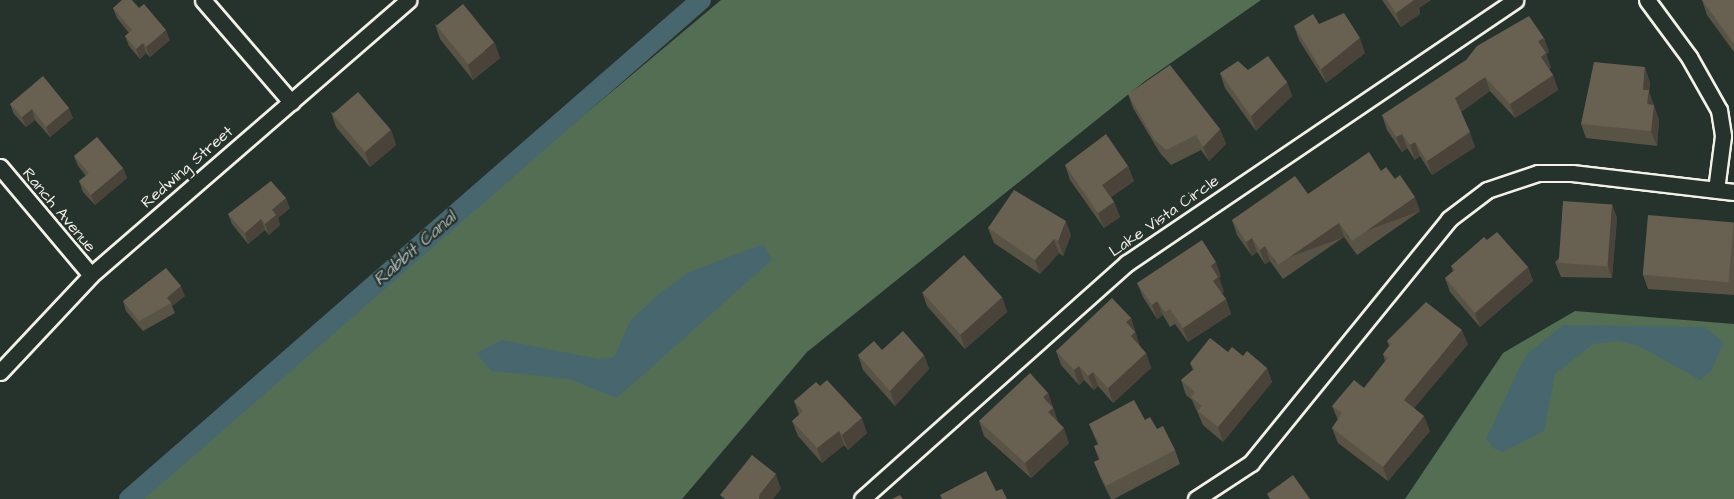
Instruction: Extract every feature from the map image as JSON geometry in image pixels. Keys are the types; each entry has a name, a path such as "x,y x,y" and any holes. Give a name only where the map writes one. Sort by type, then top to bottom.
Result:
{"street":[{"path":"203,0 291,102"},
{"name":"Redwing Street","path":"0,372 91,275 409,0"},
{"name":"Lake Vista Circle","path":"862,499 1127,263 1515,0"},
{"path":"1647,0 1689,57 1719,110 1723,136 1716,190"},
{"name":"Ranch Avenue","path":"0,167 91,275"},
{"path":"1196,499 1251,462 1449,219 1487,190 1538,173 1734,192"}],"green space":[{"path":"721,0 1261,0 1145,81 807,352 682,499 126,499"},
{"path":"1575,311 1734,324 1734,499 1405,499 1503,353"}],"water":[{"path":"763,244 772,260 617,398 569,379 491,371 476,353 502,340 599,359 614,357 631,320 660,293 689,272"},
{"path":"1563,325 1704,327 1724,342 1711,371 1700,380 1639,346 1618,341 1593,344 1555,374 1544,431 1503,452 1495,449 1486,439 1527,354"}],"building":[{"path":"122,0 132,0 139,8 144,4 166,30 146,47 143,43 136,49 125,36 132,30 113,8"},
{"path":"1387,0 1414,0 1396,13"},
{"path":"1702,0 1734,0 1734,44"},
{"path":"463,4 494,43 468,64 437,25"},
{"path":"1344,13 1360,38 1321,69 1294,26 1313,14 1319,24"},
{"path":"1529,16 1544,38 1538,41 1546,53 1541,57 1553,75 1510,104 1485,77 1455,98 1470,132 1427,161 1415,142 1410,145 1402,134 1396,137 1382,115 1466,60 1477,46"},
{"path":"1268,56 1287,82 1251,116 1220,73 1238,61 1248,70"},
{"path":"1594,62 1645,67 1643,90 1649,90 1647,104 1654,105 1651,131 1581,124"},
{"path":"1170,65 1220,129 1203,147 1196,135 1166,150 1154,139 1128,94"},
{"path":"43,76 69,108 46,127 32,109 22,117 10,104"},
{"path":"358,92 391,130 365,152 332,114"},
{"path":"1106,134 1128,166 1102,185 1114,202 1098,213 1065,165"},
{"path":"97,137 123,168 91,195 79,181 89,173 74,156"},
{"path":"1369,152 1381,171 1386,167 1395,179 1400,175 1415,197 1352,241 1339,223 1278,265 1265,246 1260,250 1252,238 1246,242 1232,220 1295,176 1308,194"},
{"path":"271,181 286,198 272,210 276,215 265,224 261,219 245,233 228,214"},
{"path":"1014,190 1066,221 1058,241 1054,239 1035,260 988,228"},
{"path":"1563,201 1612,204 1608,266 1559,263"},
{"path":"1648,215 1734,222 1728,282 1643,275"},
{"path":"1497,232 1528,267 1475,313 1445,278 1455,270 1451,266 1484,237 1487,240"},
{"path":"1202,240 1216,262 1211,266 1218,277 1213,281 1226,299 1183,328 1170,309 1165,312 1157,301 1152,305 1137,283"},
{"path":"964,255 1002,297 961,335 922,292"},
{"path":"166,268 181,286 167,298 171,303 139,321 123,301"},
{"path":"1112,298 1131,318 1126,322 1135,332 1131,336 1146,353 1108,388 1093,372 1088,376 1079,366 1074,370 1056,351"},
{"path":"1426,302 1462,330 1404,400 1424,416 1383,467 1332,428 1342,413 1332,406 1354,380 1364,388 1388,358 1383,354 1391,344 1387,341"},
{"path":"903,331 924,355 890,391 858,355 874,341 882,350"},
{"path":"1210,338 1228,352 1232,347 1243,356 1247,351 1267,368 1218,427 1198,411 1202,406 1191,397 1195,392 1181,380 1194,369 1190,363"},
{"path":"1030,373 1048,393 1043,397 1053,408 1048,412 1064,428 1025,463 979,421"},
{"path":"827,380 862,418 842,435 839,431 817,448 792,421 803,411 794,401 816,382 820,386"},
{"path":"1134,400 1145,420 1150,417 1157,429 1163,426 1175,450 1106,486 1094,462 1100,459 1094,446 1099,444 1089,424"},
{"path":"752,455 776,474 760,494 759,499 725,499 720,495"},
{"path":"986,471 996,491 1002,489 1007,499 942,499 940,495"},
{"path":"1293,475 1310,499 1270,499 1267,494"}],"waterway":[{"name":"Rabbit Canal","path":"129,499 701,0"}]}
